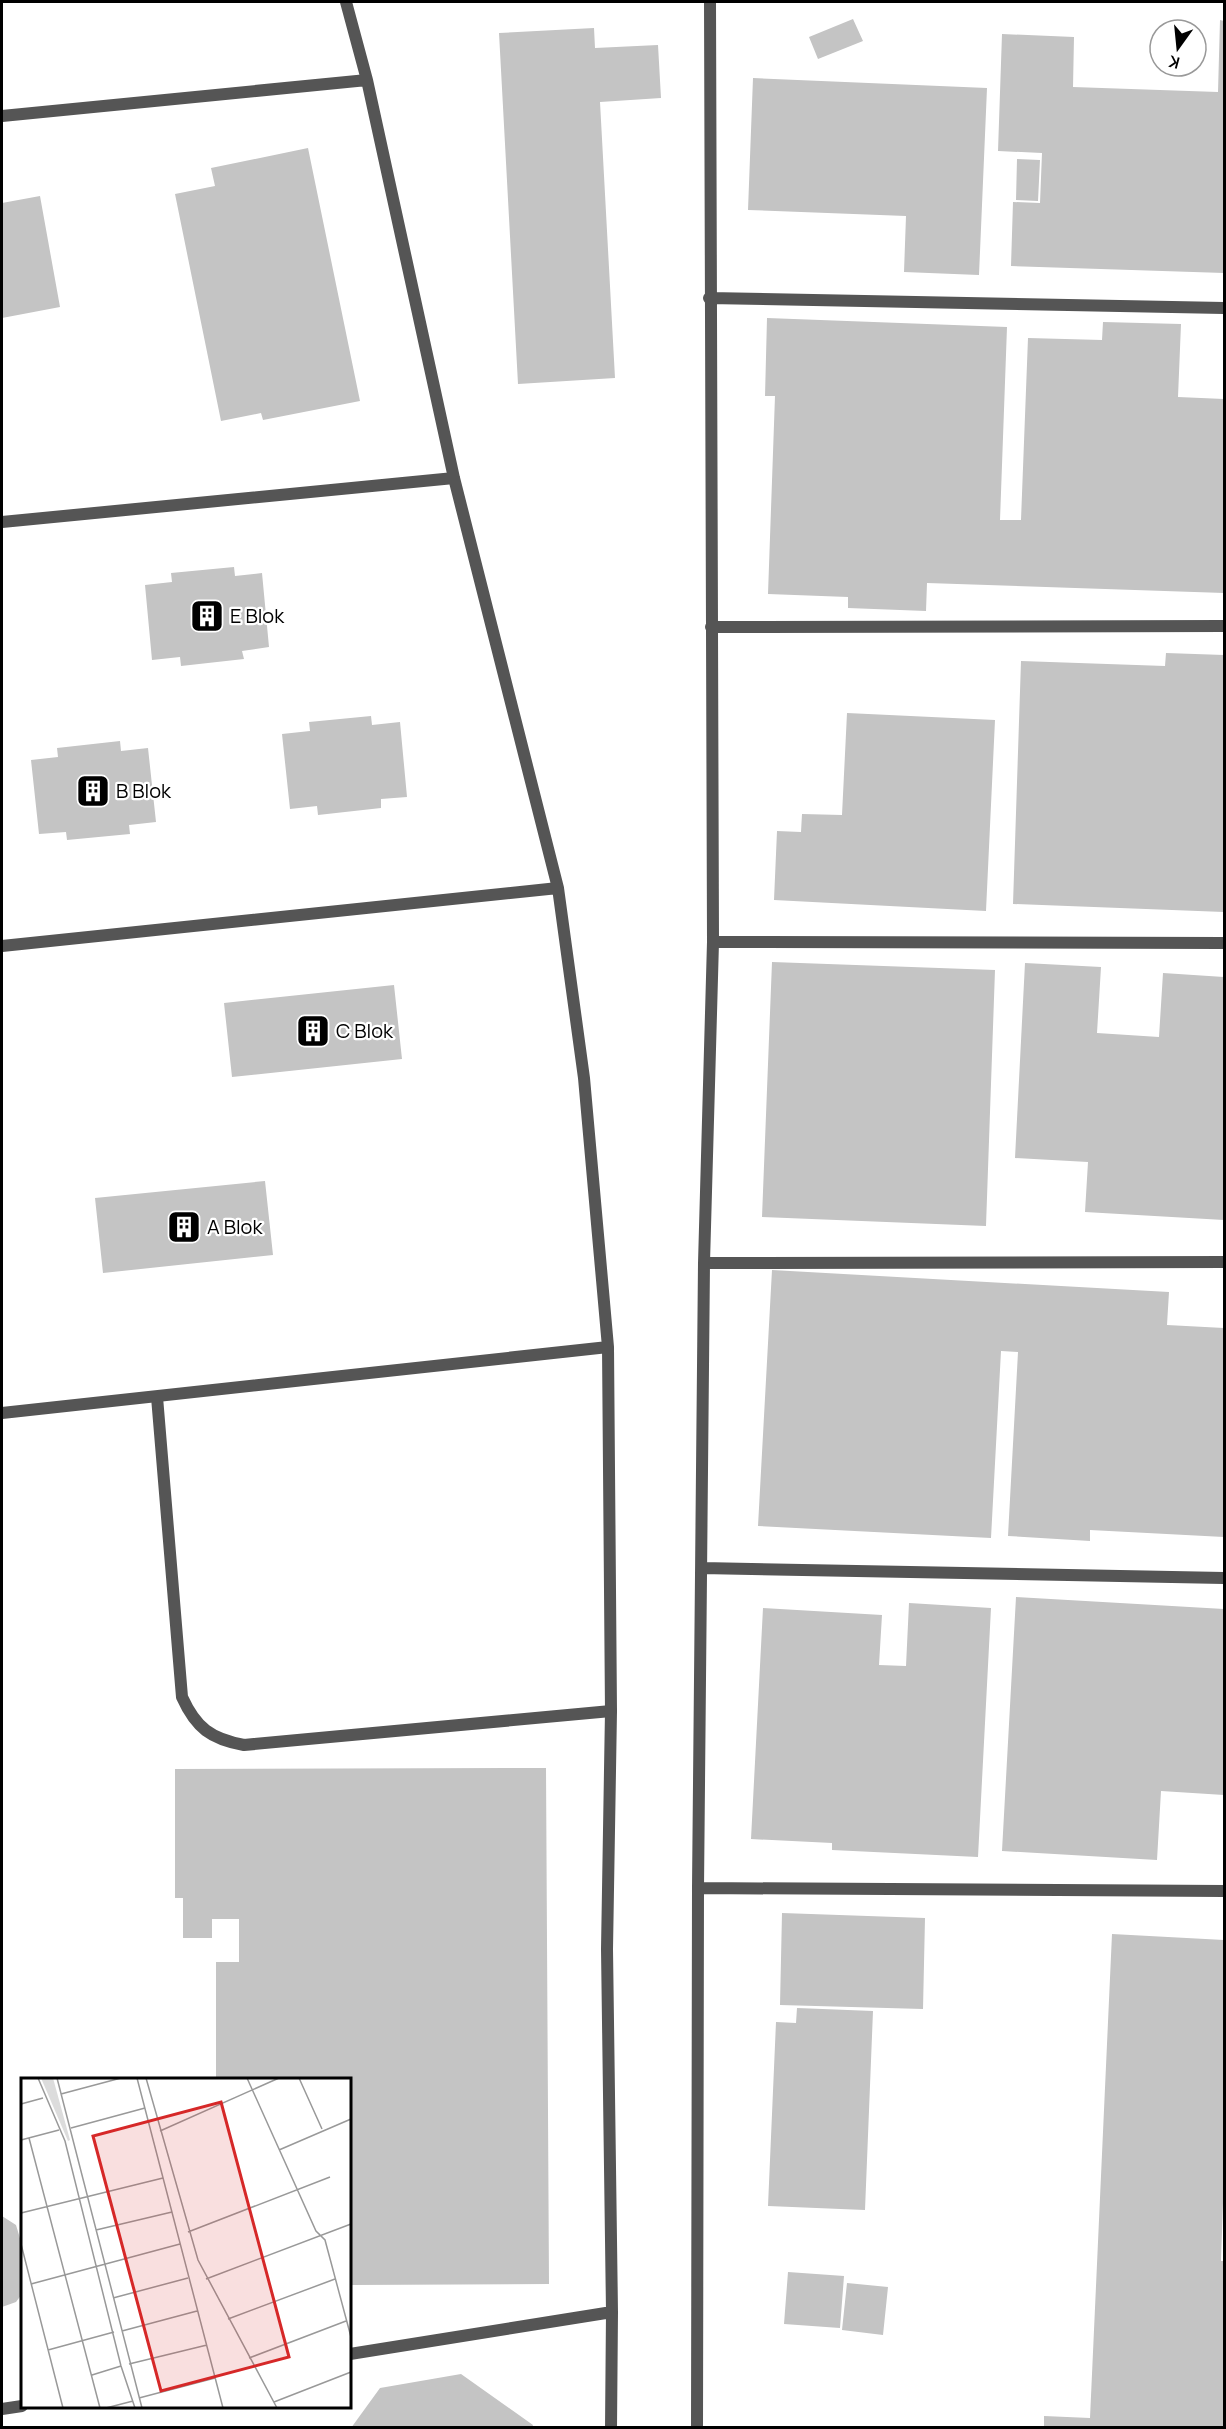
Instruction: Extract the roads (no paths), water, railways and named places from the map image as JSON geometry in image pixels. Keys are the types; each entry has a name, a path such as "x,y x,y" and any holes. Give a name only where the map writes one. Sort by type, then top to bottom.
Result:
{"street":[{"path":"346,2 367,80 453,478 558,888 584,1078 608,1347 611,1711 607,1949 612,2313 611,2427"},
{"path":"697,2427 698,1888 704,1263 712,942 710,2"},
{"path":"2,116 367,80"},
{"path":"709,298 1224,308"},
{"path":"2,522 453,478"},
{"path":"711,627 1224,626"},
{"path":"2,946 558,888"},
{"path":"712,942 1224,944"},
{"path":"704,1263 1224,1262"},
{"path":"2,1413 157,1398 608,1347"},
{"path":"157,1398 182,1697 196,1722 206,1731 224,1741 244,1745 611,1711"},
{"path":"702,1568 1224,1578"},
{"path":"698,1888 1224,1891"},
{"path":"351,2354 612,2313"},
{"path":"2,2409 21,2406"}],"place":[{"name":"E Blok","path":"207,616"},
{"name":"B Blok","path":"93,791"},
{"name":"C Blok","path":"313,1031"},
{"name":"A Blok","path":"184,1227"}]}
